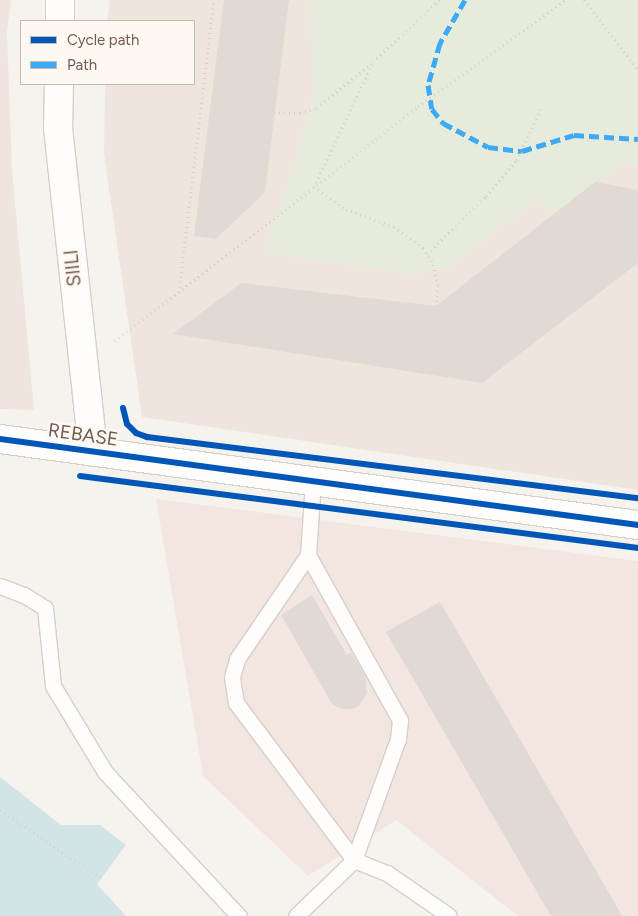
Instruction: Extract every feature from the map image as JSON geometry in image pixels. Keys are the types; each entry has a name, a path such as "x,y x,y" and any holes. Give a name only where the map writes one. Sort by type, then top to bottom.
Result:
{"street":[{"path":"60,0 60,20"},
{"name":"SIILI","path":"59,85 58,128 93,452"},
{"name":"REBASE","path":"0,439 638,524"}],"lane":[{"path":"314,482 308,555 237,659 232,677 236,703 354,860 387,873 449,916"},
{"path":"296,916 354,860 398,739 400,720 308,555"},
{"path":"0,586 24,595 45,608 53,686 105,772 239,916"}],"path":[{"path":"179,292 214,0"},
{"path":"274,112 300,113 317,108 373,62 439,0"},
{"path":"115,341 314,187 565,0"},
{"path":"584,0 638,70"},
{"path":"314,187 373,62"},
{"path":"427,254 517,160 541,108"},
{"path":"314,187 344,208 394,227 427,254 438,285 436,306"},
{"path":"0,810 101,878"}],"shaded area":[{"path":"0,0 11,0 7,32 12,169 34,410 0,409"},
{"path":"110,0 638,0 638,490 142,417 104,154 105,85 195,85 195,20 107,20"},
{"path":"156,499 638,561 638,916 518,916 396,820 308,876 203,776"},
{"path":"0,777 61,825 100,825 126,845 97,884 126,916 0,916"}],"green space":[{"path":"310,0 638,0 638,166 621,163 553,215 539,197 452,264 415,274 264,252 295,164 314,94"}],"building":[{"path":"224,0 289,0 265,192 216,239 194,236"},
{"path":"595,182 638,190 638,263 482,383 173,334 241,283 436,306"},
{"path":"312,595 347,655 351,652 365,676 367,693 359,706 353,709 342,709 332,704 281,615"},
{"path":"440,602 622,916 551,916 386,632"}],"marked path":[{"path":"465,0 440,43 428,85 432,109 443,123 488,147 522,151 574,135 638,139"}],"cycle path":[{"path":"123,408 127,424 136,433 147,437 638,498"},
{"path":"0,439 638,525"},
{"path":"80,476 638,548"}]}
